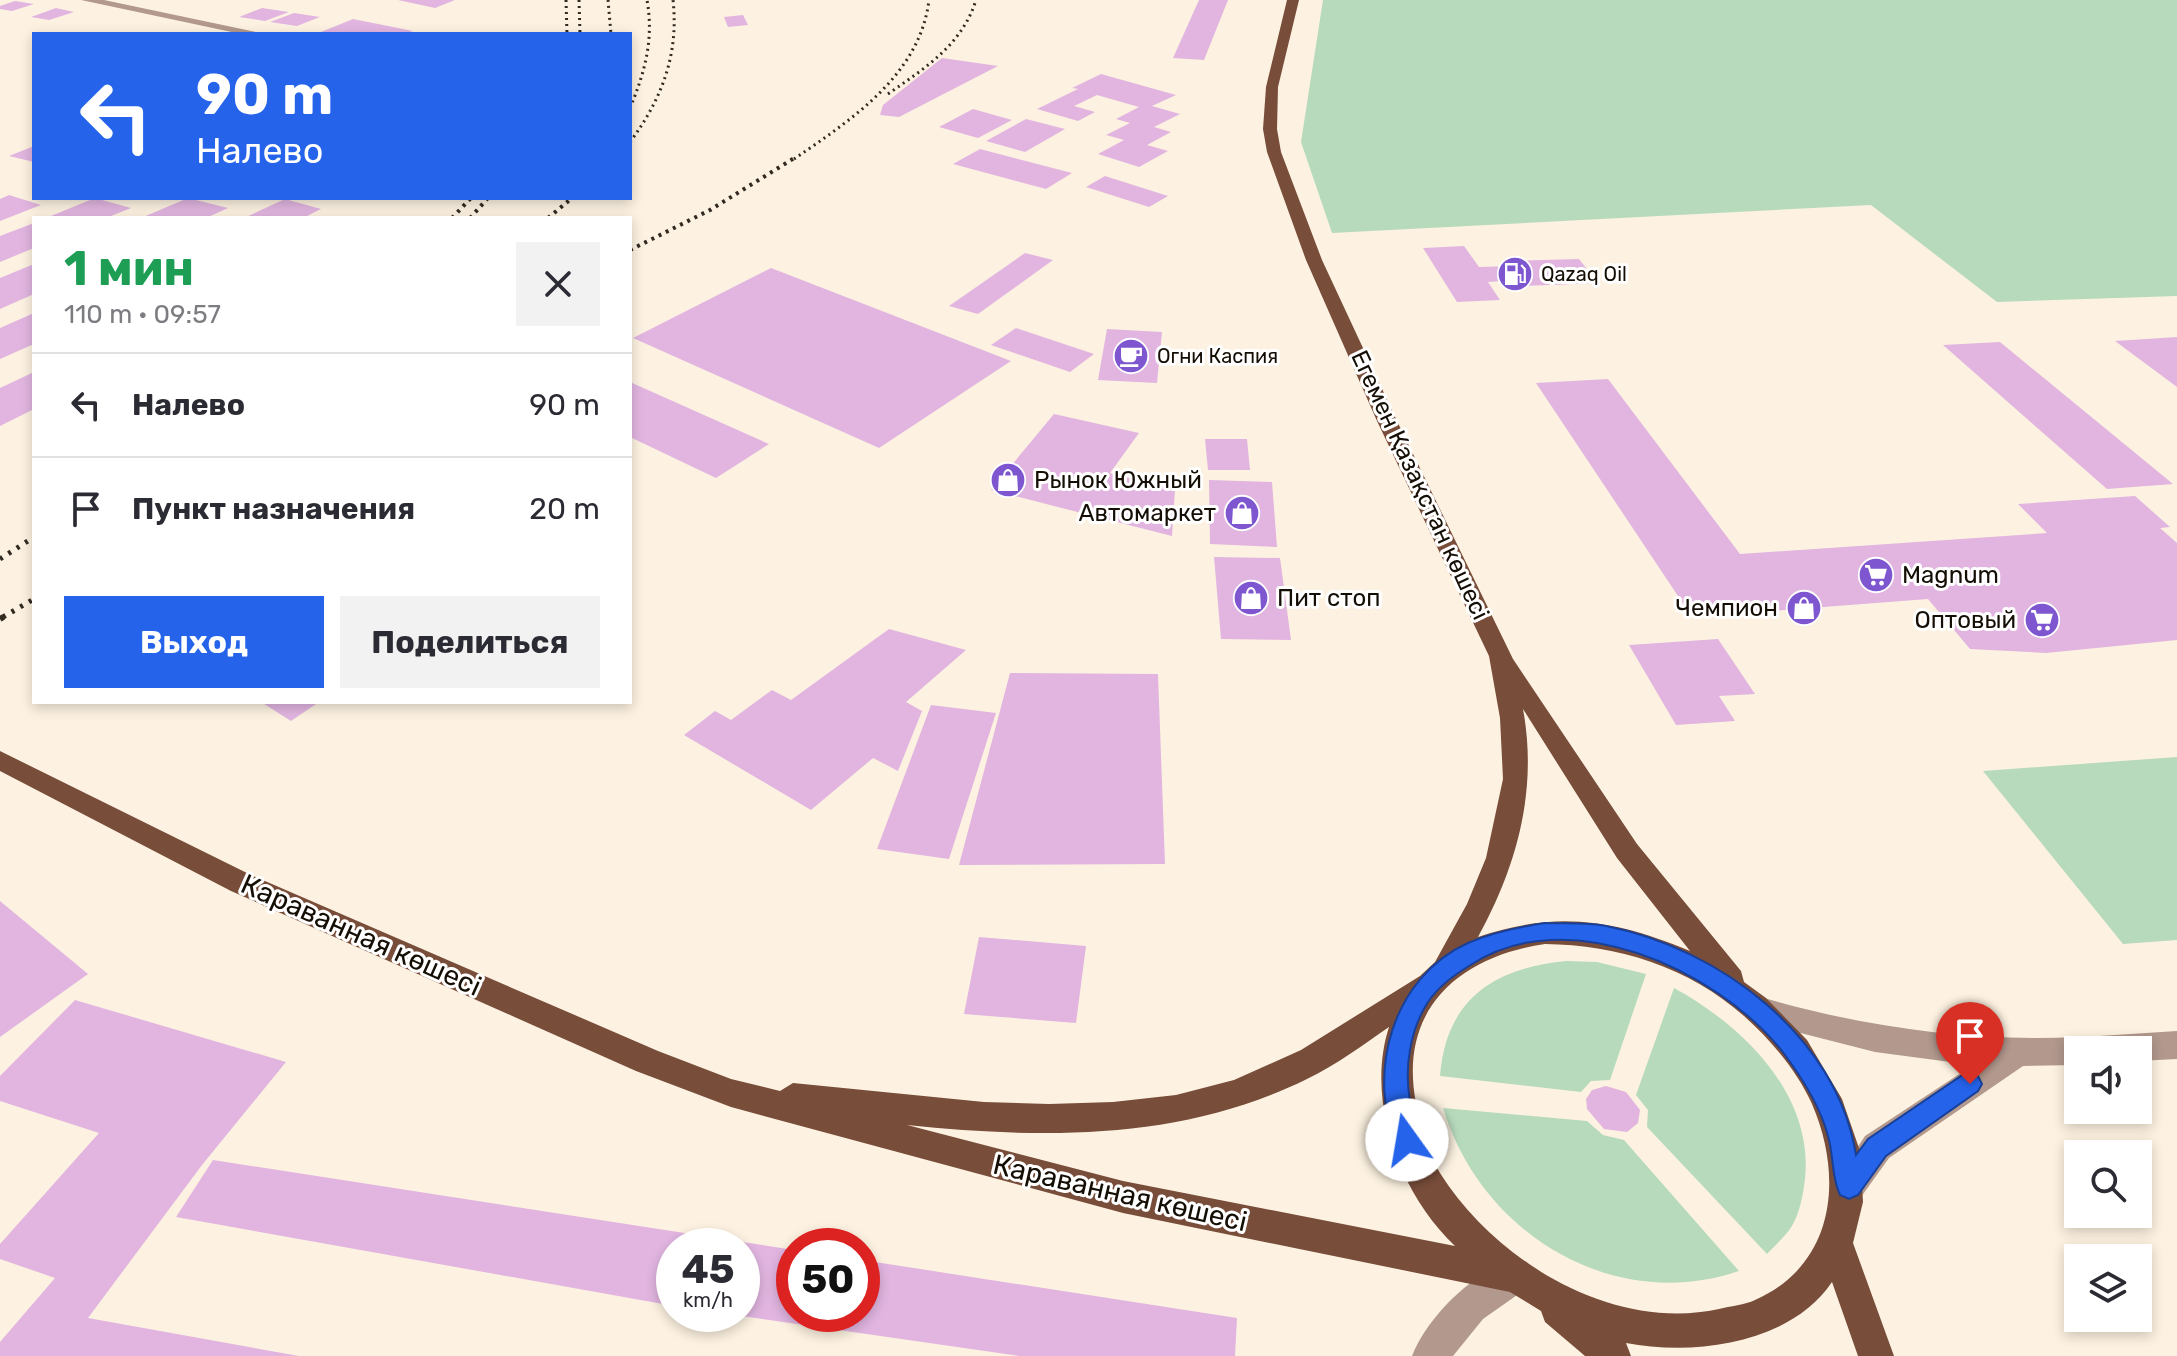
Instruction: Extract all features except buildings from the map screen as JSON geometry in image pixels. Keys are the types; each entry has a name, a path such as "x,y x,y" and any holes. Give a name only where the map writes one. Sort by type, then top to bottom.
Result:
{"main road":[{"name":"Егемен Қазақстан көшесі","path":"1293,0 1272,87 1270,129 1274,152 1314,260 1387,421 1501,656 1515,748 1513,804 1500,858 1489,886 1440,975 1422,992 1405,1023 1396,1077 1401,1119 1416,1159 1440,1201 1473,1240 1523,1281"},
{"path":"1501,656 1627,851 1752,1005 1790,1044 1820,1086 1841,1135 1849,1186 1837,1245 1818,1276 1791,1301 1756,1319 1715,1330 1670,1332 1624,1324 1577,1309 1523,1281"},
{"name":"Караванная көшесі","path":"0,760 241,883 647,1061 731,1093 1123,1197 1523,1281"},
{"name":"Караванная көшесі","path":"731,1093 1030,1119 1112,1116 1192,1106 1225,1098 1295,1069 1474,950 1508,938 1545,932 1585,933 1626,940 1669,954 1709,975 1752,1005"},
{"path":"1837,1245 1876,1356"},
{"path":"1523,1281 1613,1356"}],"street":[{"path":"87,0 249,32"},
{"path":"1752,1005 1838,1033 2014,1055 2064,1052"},
{"path":"2152,1047 2177,1045"},
{"path":"1849,1186 1877,1147 2014,1055"},
{"path":"1430,1356 1470,1306 1523,1281"}],"green space":[{"path":"1323,0 2177,0 2177,296 1997,302 1871,205 1332,233 1301,142"},
{"path":"2177,757 2177,940 2123,944 1983,771"},
{"path":"1566,961 1597,962 1646,974 1610,1080 1591,1081 1581,1092 1440,1076 1444,1049 1452,1027 1478,992 1517,971"},
{"path":"1674,988 1700,1003 1748,1042 1785,1091 1798,1118 1805,1148 1801,1203 1792,1226 1767,1254 1647,1127 1648,1110 1636,1095"},
{"path":"1443,1108 1587,1121 1603,1135 1624,1140 1739,1271 1691,1281 1645,1281 1600,1271 1558,1252 1520,1226 1487,1192 1461,1153"}],"railway":[{"path":"566,0 567,32"},
{"path":"579,0 580,32"},
{"path":"608,0 611,32"},
{"path":"632,103 647,55 647,0"},
{"path":"632,139 651,109 666,75 673,39 673,0"},
{"path":"794,159 859,111 897,73 923,27 929,0"},
{"path":"888,94 952,43 970,16 976,0"},
{"path":"632,249 710,210 796,157"},
{"path":"454,216 469,200"},
{"path":"472,216 486,200"},
{"path":"550,216 570,200"},
{"path":"0,559 32,538"},
{"path":"3,617 32,600"},
{"path":"0,619 7,615"}],"place":[{"name":"Qazaq Oil","path":"1515,274"},
{"name":"Огни Каспия","path":"1131,356"},
{"name":"Рынок Южный","path":"1008,480"},
{"name":"Автомаркет","path":"1242,513"},
{"name":"Magnum","path":"1876,575"},
{"name":"Пит стоп","path":"1251,598"},
{"name":"Чемпион","path":"1804,608"},
{"name":"Оптовый","path":"2042,620"}],"route":[{"path":"1407,1140 1397,1099 1397,1058 1405,1023 1422,992 1445,969 1474,950 1508,938 1545,932 1604,935 1648,947 1689,963 1757,1009 1806,1064 1832,1109 1841,1135 1849,1186 1877,1147 1970,1084"}]}
